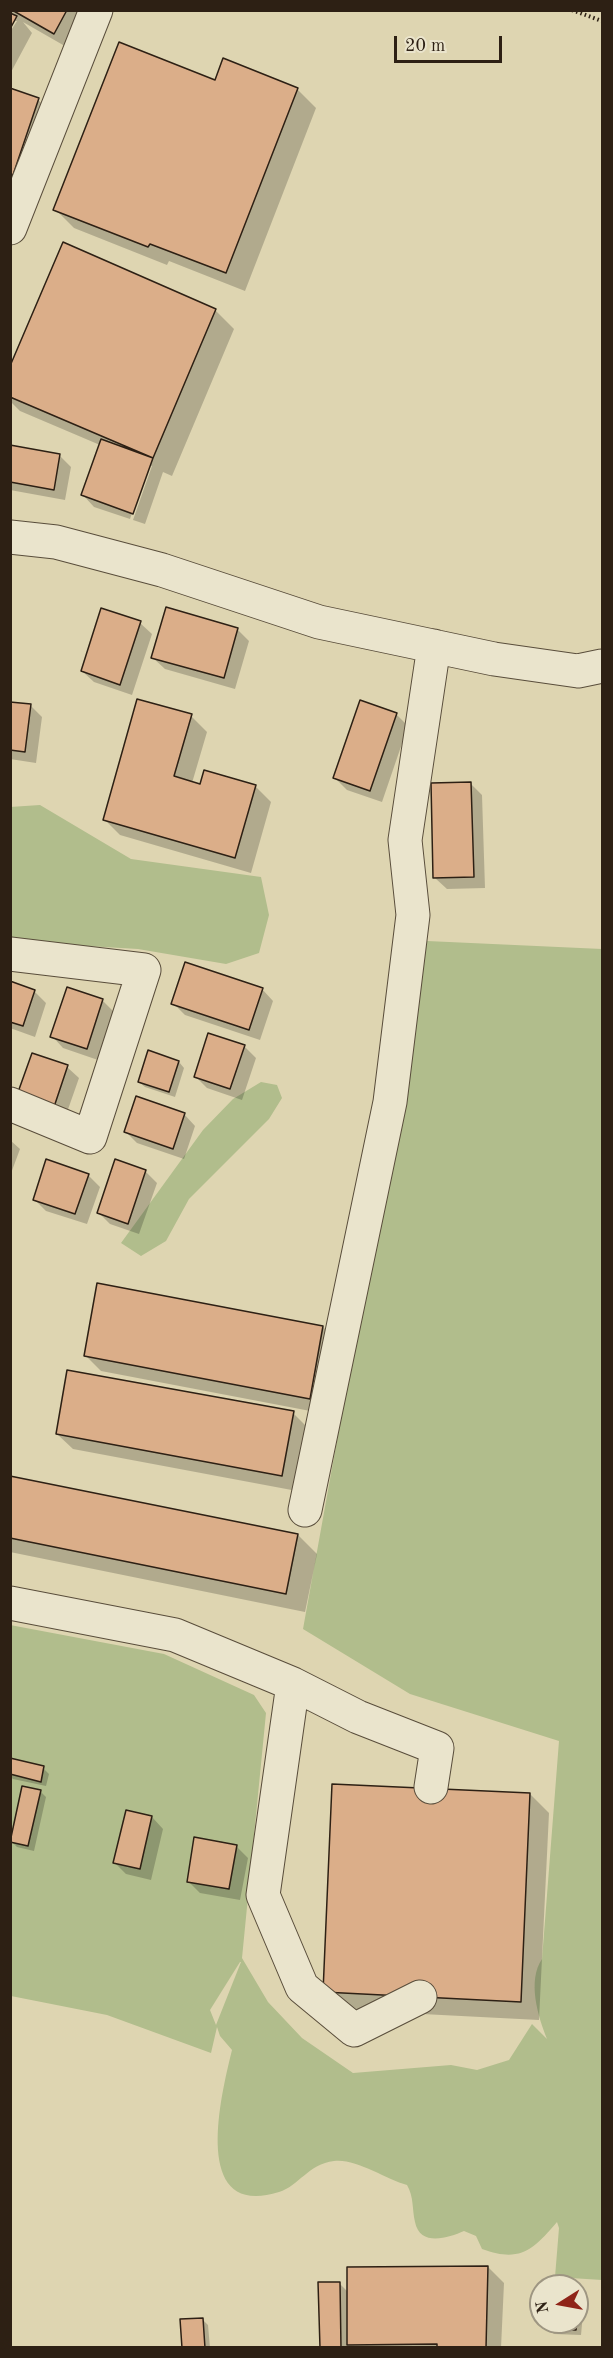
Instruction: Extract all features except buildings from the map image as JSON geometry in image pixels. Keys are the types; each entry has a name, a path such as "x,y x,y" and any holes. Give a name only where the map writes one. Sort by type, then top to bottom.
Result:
{"street":[{"path":"10,228 96,10"},
{"path":"10,537 56,542 162,570 320,622 494,659 578,671 603,666"},
{"path":"305,1510 390,1102 413,915 405,840 434,646"},
{"path":"10,954 144,969 90,1137 10,1104"},
{"path":"10,1603 175,1635 293,1684 358,1717 437,1748 431,1787"},
{"path":"293,1684 263,1894 302,1987 354,2030 420,1997"}],"path":[{"path":"572,10 603,21"}],"green space":[{"path":"40,805 131,859 261,877 269,915 259,953 226,964 138,949 20,942 11,939 10,807"},
{"path":"427,941 602,949 602,2280 589,2279 589,2274 555,2274 559,2228 557,2222 533,2247 516,2254 506,2255 482,2249 476,2236 464,2231 443,2238 428,2238 418,2230 407,2185 351,2163 334,2161 317,2166 279,2192 251,2196 233,2188 222,2171 218,2148 222,2095 232,2050 220,2036 217,2027 211,2053 107,2015 11,1996 10,1625 164,1654 254,1695 266,1713 242,1958 268,2002 302,2038 353,2073 451,2065 477,2070 509,2060 532,2024 547,2039 540,2020 535,1978 542,1959 559,1741 410,1694 303,1629","holes":["241,1962 216,2025 210,2010"]},
{"path":"261,1082 277,1085 282,1098 269,1119 189,1199 166,1241 141,1256 121,1243 203,1130 233,1099"}]}
